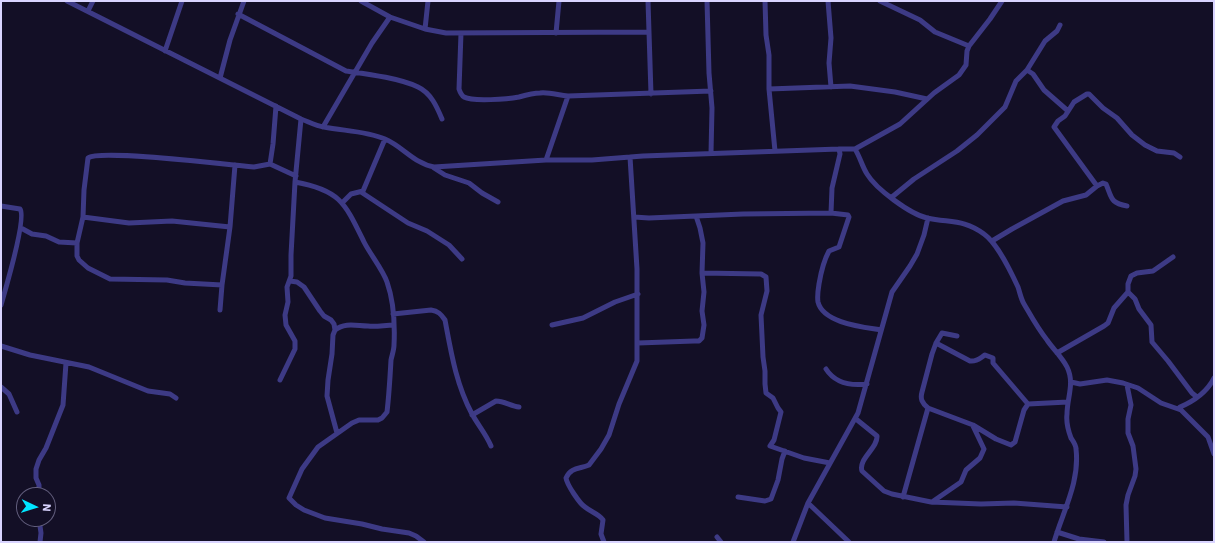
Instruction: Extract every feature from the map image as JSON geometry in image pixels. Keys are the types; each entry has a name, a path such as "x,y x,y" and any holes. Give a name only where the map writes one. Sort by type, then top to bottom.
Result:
{"street":[{"path":"68,1 301,119 323,127 373,135 385,139 405,150 424,165 434,168 448,176 469,183 482,193 498,202"},
{"path":"88,11 93,1"},
{"path":"165,50 182,1"},
{"path":"220,78 238,14 244,1"},
{"path":"361,1 390,17 425,29 446,33 648,32"},
{"path":"425,29 428,1"},
{"path":"556,33 559,1"},
{"path":"648,1 651,94"},
{"path":"707,1 712,108 711,152"},
{"path":"765,1 769,55 769,89 774,151"},
{"path":"828,1 831,38 831,87"},
{"path":"880,1 920,20 935,32 970,46"},
{"path":"434,168 546,160 598,160 711,152 855,149 900,124 927,99 959,75 966,65 967,51 1002,1"},
{"path":"238,14 346,71 356,71 388,78 419,87 436,105 442,119"},
{"path":"323,127 372,42 390,17"},
{"path":"892,197 914,179 957,151 977,135 1005,107 1016,81 1027,70 1045,41 1057,31 1060,25"},
{"path":"461,34 459,89 464,97 471,99 497,99 540,93 568,96 711,91"},
{"path":"1027,70 1033,74 1049,95 1068,111"},
{"path":"769,89 850,86 895,92 927,99"},
{"path":"1097,186 1054,128 1058,121 1065,116 1076,100 1089,94 1103,108 1117,118 1132,135 1145,145 1157,151 1174,153 1180,157"},
{"path":"546,160 568,96"},
{"path":"270,164 276,106"},
{"path":"280,380 296,344 285,321 285,311 288,302 286,292 291,276 290,256 301,119"},
{"path":"342,202 351,194 363,191 385,139"},
{"path":"831,213 832,188 840,154 839,149"},
{"path":"855,149 867,174 878,186 908,210 928,218 957,221 968,224 976,228 992,241 1003,257 1018,286 1023,303 1045,338 1067,368 1071,382 1071,393 1068,402 1067,427 1076,447 1076,472 1067,507 1054,542"},
{"path":"222,285 185,283 167,280 110,279 88,268 79,260 77,256 77,243 83,217 87,162 90,156 140,156 254,167 270,164 295,179 330,192 342,202 386,280 391,297 394,325 394,347 391,358 387,412 378,420 356,421 318,446 306,463 290,495 290,500 304,510 325,518 409,533 424,542"},
{"path":"604,542 601,534 603,523 602,518 581,505 569,487 566,478 569,473 577,468 589,465 605,443 637,361 638,294 630,157"},
{"path":"220,310 226,248 230,227 235,165"},
{"path":"992,241 1063,201 1089,193 1102,183 1106,184 1114,202 1127,206"},
{"path":"361,192 408,223 427,230 449,245 462,259"},
{"path":"1,206 20,209 22,214 1,305"},
{"path":"634,217 649,218 831,213 848,214 849,217 839,247 829,251 821,268 818,296 820,307 825,314 844,323 881,330"},
{"path":"638,343 699,341 702,338 704,325 702,311 704,292 702,273 703,243 696,216"},
{"path":"83,217 129,223 172,221 230,227"},
{"path":"793,542 808,503 856,419 863,400 892,292 917,254 928,218"},
{"path":"20,228 32,234 46,236 59,242 77,243"},
{"path":"1057,353 1108,323 1114,308 1128,292 1128,284 1131,276 1137,273 1153,271 1173,257"},
{"path":"702,273 758,273 766,277 767,291 761,315 765,384 766,393 773,398 781,412 774,440 770,446 804,458 830,463"},
{"path":"290,281 297,282 304,287 320,311 333,322 335,330 333,335 327,392 329,408 336,433"},
{"path":"1128,292 1135,299 1139,310 1150,326 1152,342 1197,397"},
{"path":"552,325 583,318 615,302 638,294"},
{"path":"393,314 427,310 435,311 442,315 445,320 452,361 460,386 472,415 487,436 491,446"},
{"path":"335,330 341,326 349,325 369,327 394,325"},
{"path":"957,336 942,333 936,343 920,398 924,405 928,408 973,425 996,439 1011,445 1015,442 1024,410 1028,404"},
{"path":"936,343 970,361 974,362 985,355 993,358 993,364 1028,404"},
{"path":"1,346 30,356 96,369 148,391 170,394 176,398"},
{"path":"39,487 36,478 36,469 63,405 66,363"},
{"path":"826,369 830,375 850,385 867,384"},
{"path":"1181,410 1180,407 1188,404 1208,388 1214,378"},
{"path":"1071,382 1080,384 1107,380 1138,388 1161,404 1181,410 1208,437 1214,454"},
{"path":"1126,542 1126,505 1136,469 1133,446 1128,434 1128,420 1131,405 1127,385"},
{"path":"1,387 9,394 17,412"},
{"path":"472,415 496,401 519,407"},
{"path":"1028,404 1068,402"},
{"path":"903,497 928,408"},
{"path":"856,419 877,436 875,444 862,464 862,471 884,491 903,497 931,502 981,504 1014,503 1067,507"},
{"path":"931,502 961,482 966,470 982,454 984,449 973,425"},
{"path":"738,497 765,501 771,498 778,480 785,451"},
{"path":"808,503 849,542"},
{"path":"40,527 40,542"},
{"path":"1057,532 1079,539 1104,542"},
{"path":"717,537 721,542"}]}
